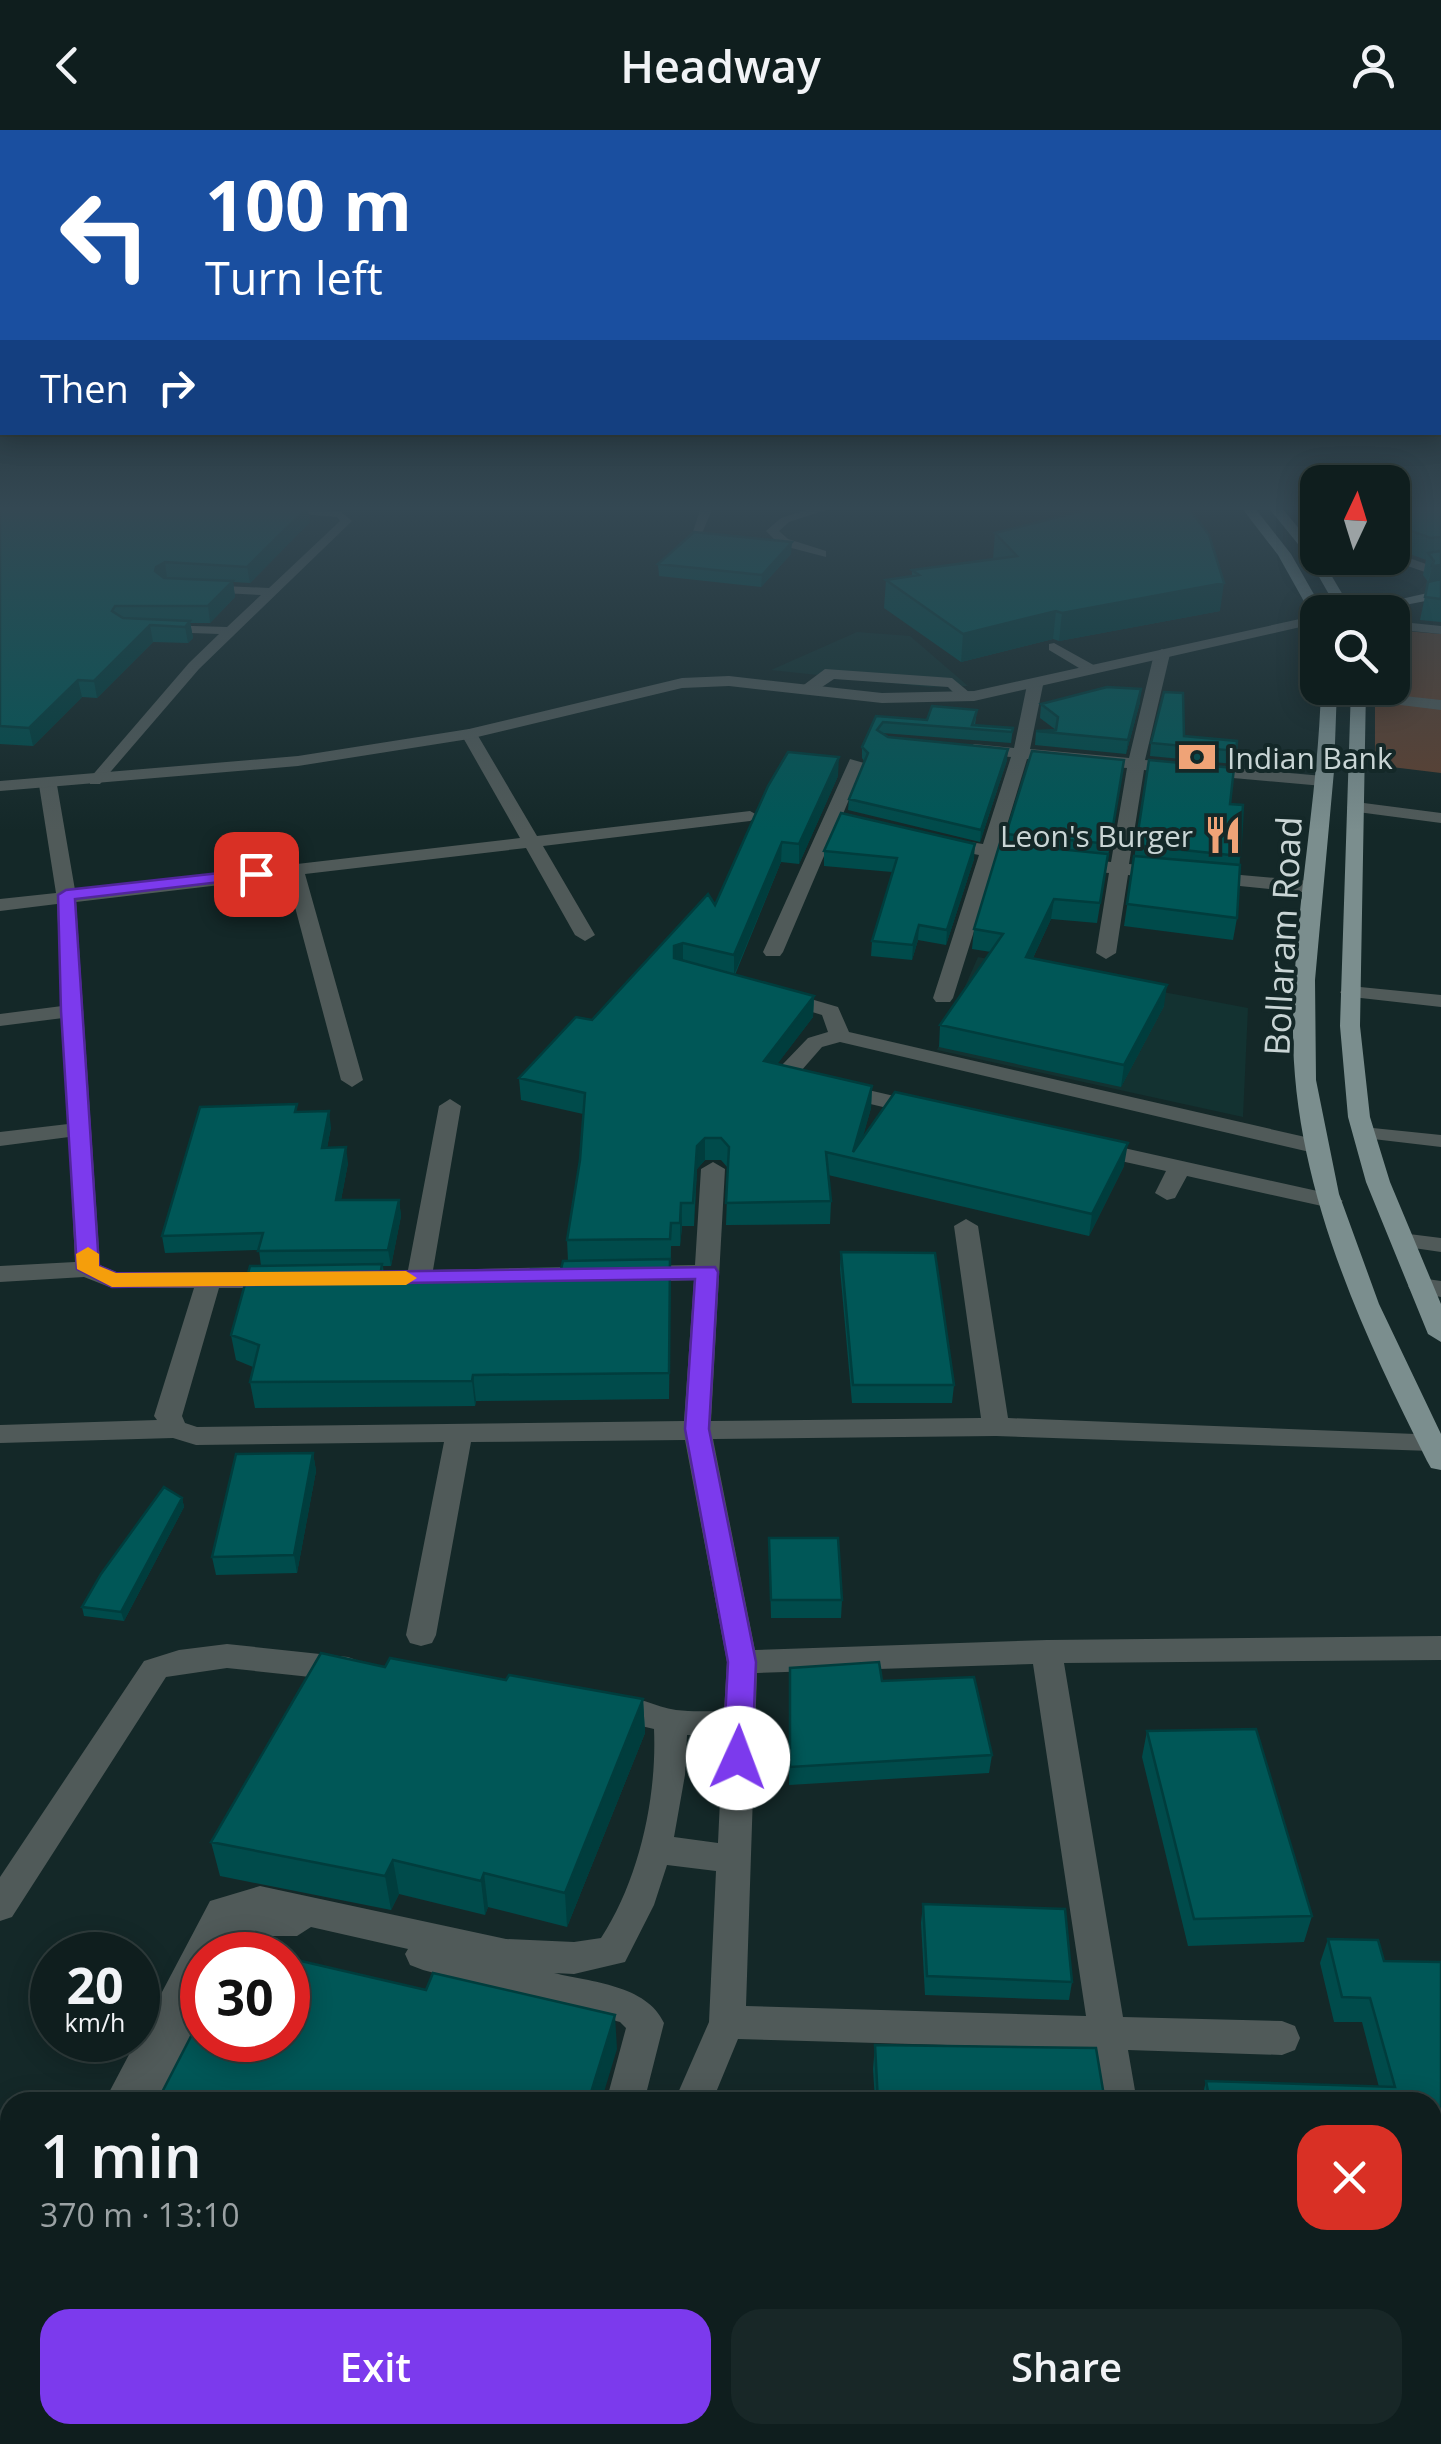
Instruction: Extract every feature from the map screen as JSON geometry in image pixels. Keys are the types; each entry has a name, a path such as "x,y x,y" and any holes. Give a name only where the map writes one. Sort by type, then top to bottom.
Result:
{"main road":[{"name":"Bollaram Road","path":"1328,705 1303,1025 1314,1146 1356,1283 1436,1452"},
{"name":"Bollaram Road","path":"1358,705 1350,1026 1364,1134 1401,1240 1431,1288 1440,1331"}],"street":[{"path":"0,786 48,785 298,761 469,734 682,683 729,681 882,698 967,696 1035,685 1300,620"},
{"path":"1410,627 1441,630"},
{"path":"1054,647 1094,671"},
{"path":"1106,953 1136,764 1162,654"},
{"path":"943,998 1021,753 1035,685"},
{"path":"1410,700 1441,705"},
{"path":"469,734 585,935"},
{"path":"964,748 1323,781"},
{"path":"773,952 856,763"},
{"path":"48,785 66,895 88,1269"},
{"path":"1356,799 1441,801"},
{"path":"1356,799 1441,818"},
{"path":"0,905 750,816"},
{"path":"832,816 884,828"},
{"path":"918,836 988,853 1119,870 1311,887"},
{"path":"294,870 352,1080"},
{"path":"760,991 831,1010 840,1036"},
{"path":"1350,992 1438,1002"},
{"path":"0,1020 70,1011"},
{"path":"936,1113 794,1079 790,1070 815,1042 840,1036 1314,1146"},
{"path":"419,1278 450,1106"},
{"path":"0,1139 80,1129"},
{"path":"1067,1142 1331,1201"},
{"path":"697,2092 728,2022 742,1662 697,1429 712,1168"},
{"path":"1167,1193 1179,1168"},
{"path":"966,1226 996,1428"},
{"path":"0,1274 88,1269 112,1280 305,1280"},
{"path":"362,1278 707,1272"},
{"path":"175,1429 168,1416 209,1281"},
{"path":"0,1434 175,1429 196,1436 460,1430 996,1428 1436,1452"},
{"path":"421,1634 460,1430"},
{"path":"742,1662 1048,1652 1441,1648"},
{"path":"1048,1652 1116,2092"},
{"path":"0,1906 155,1669 185,1658 252,1656 370,1672"},
{"path":"586,1704 646,1712 670,1722 739,1724"},
{"path":"127,2092 222,1912 260,1901 506,1955 595,1956 612,1951 624,1937 654,1850 673,1751 670,1722"},
{"path":"654,1850 733,1859"},
{"path":"242,1932 276,1916 631,2008 646,2022 628,2092"},
{"path":"728,2022 1282,2038"},
{"path":"149,2092 180,2034"}],"lane":[{"path":"95,781 194,666 248,615"},
{"path":"144,628 231,631"},
{"path":"1364,1134 1441,1142"},
{"path":"1401,1240 1441,1245"}],"shaded area":[{"path":"1410,631 1441,634 1441,773 1375,765 1375,705 1410,705"},
{"path":"857,632 910,636 968,686 929,687 771,670"},
{"path":"978,957 1248,1008 1243,1117 937,1050"}],"building":[{"path":"0,615 118,615 190,621 185,627 150,625 94,681 78,680 29,728 0,726"},
{"path":"936,615 1040,615 963,634"},
{"path":"1107,687 1141,689 1128,740 1036,731 1056,730 1058,717 1041,704"},
{"path":"1164,692 1183,693 1184,736 1237,741 1236,751 1151,743"},
{"path":"932,706 977,710 972,725 1013,728 1012,732 883,722 877,730 888,737 1008,749 981,830 849,799 868,753 862,747 876,716 927,720"},
{"path":"1032,751 1124,760 1110,844 1006,834"},
{"path":"788,752 839,757 799,844 782,842 734,955 683,943 674,946 674,958 814,996 764,1061 872,1086 853,1152 895,1092 1128,1143 1092,1214 826,1152 831,1201 726,1203 729,1147 721,1138 705,1138 697,1146 693,1203 681,1203 680,1223 671,1223 670,1239 567,1240 580,1160 585,1093 519,1078 576,1017 592,1020 708,894 715,905 768,786"},
{"path":"1149,760 1234,768 1230,804 1243,805 1240,856 1136,845"},
{"path":"841,813 975,844 947,930 919,925 913,945 872,941 897,858 824,851"},
{"path":"1000,843 1108,854 1100,903 1054,899 1026,957 1167,985 1124,1065 940,1025 1003,934 974,929"},
{"path":"1134,856 1240,865 1237,918 1127,904"},
{"path":"297,1104 295,1112 329,1111 322,1148 346,1147 336,1200 399,1200 388,1250 258,1251 263,1233 162,1236 200,1107"},
{"path":"841,1252 935,1253 954,1385 853,1385"},
{"path":"670,1259 669,1373 473,1375 472,1381 250,1382 259,1345 231,1335 250,1266 382,1264 380,1277 530,1278 531,1269 561,1269 563,1261"},
{"path":"313,1453 294,1555 212,1557 236,1454"},
{"path":"164,1487 182,1498 121,1612 82,1607 101,1574"},
{"path":"769,1538 838,1538 842,1600 771,1600"},
{"path":"321,1653 385,1667 390,1658 506,1680 509,1675 643,1699 565,1893 484,1873 481,1881 393,1860 385,1876 211,1842"},
{"path":"879,1662 882,1681 974,1677 992,1755 790,1767 790,1668"},
{"path":"1256,1729 1312,1916 1194,1919 1147,1731"},
{"path":"923,1904 1065,1909 1072,1982 927,1976"},
{"path":"1328,1939 1378,1940 1384,1961 1441,1962 1441,2092 1208,2092 1206,2081 1395,2087 1370,1998 1342,1997"},
{"path":"310,1963 426,1990 433,1973 615,2015 591,2092 162,2092 180,2058 180,2062 310,2062"},
{"path":"875,2045 1096,2048 1103,2092 877,2092"}],"slow traffic":[{"path":"88,1254 88,1269 112,1280 406,1278"}],"place":[{"name":"Indian Bank","path":"1197,757"},
{"name":"Leon's Burger","path":"1223,835"}],"route":[{"path":"256,874 66,895 88,1269 112,1280 209,1281 707,1272 697,1429 742,1662 738,1758"}]}
